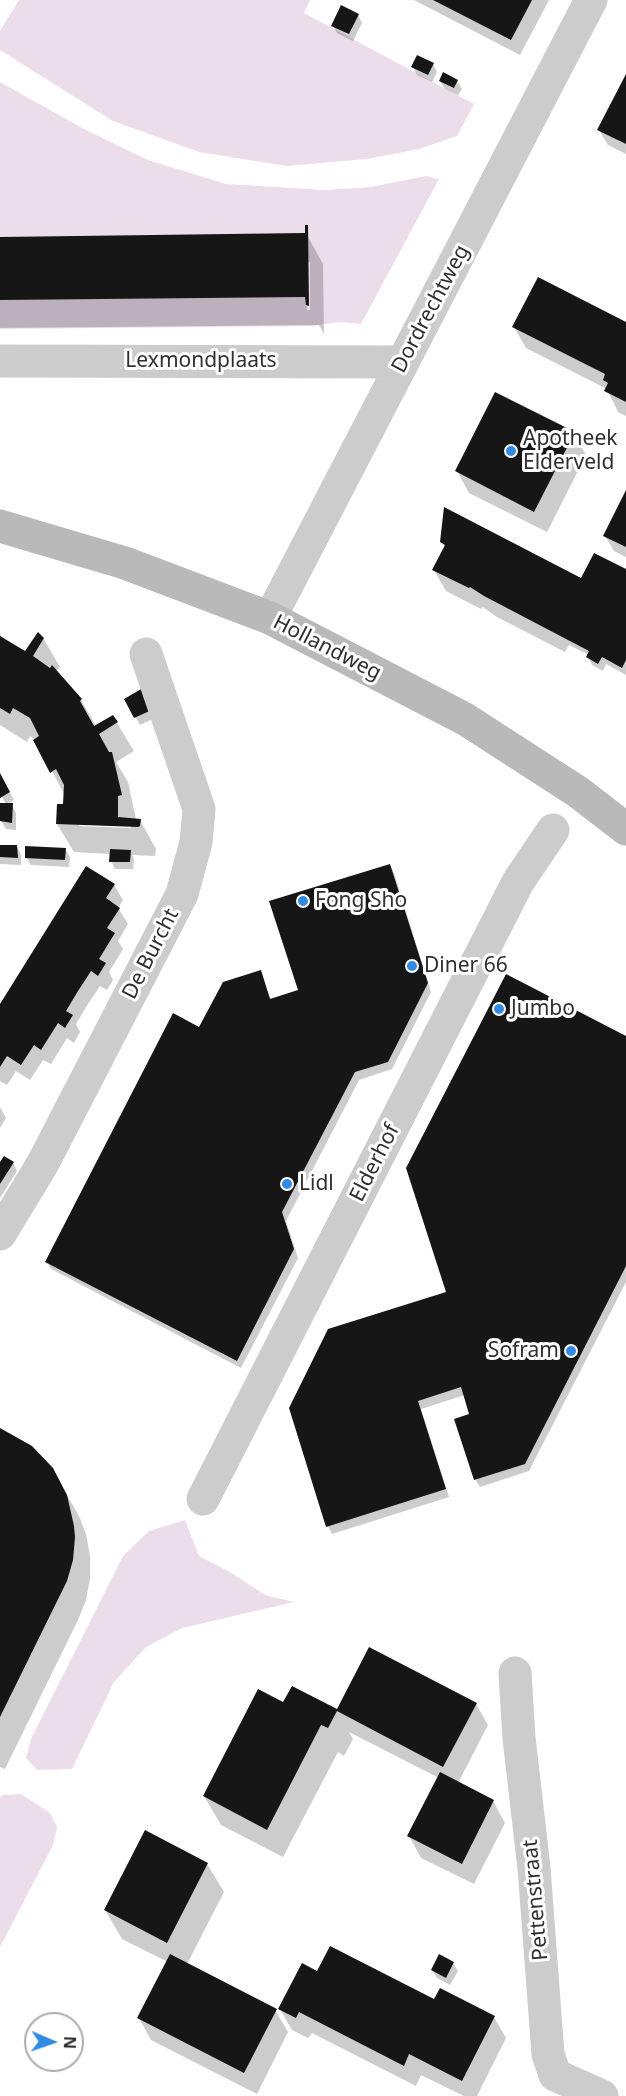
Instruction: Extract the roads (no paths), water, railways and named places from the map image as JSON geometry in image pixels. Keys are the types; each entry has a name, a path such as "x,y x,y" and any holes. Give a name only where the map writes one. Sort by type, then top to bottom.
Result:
{"street":[{"name":"Dordrechtweg","path":"270,618 591,0"},
{"name":"Lexmondplaats","path":"0,361 403,362"},
{"name":"Hollandweg","path":"0,526 125,562 270,618 465,720 578,792 626,829"},
{"name":"De Burcht","path":"0,1234 43,1163 175,908 182,894 196,842 200,809 146,654"},
{"name":"Elderhof","path":"203,1499 513,892 553,830"},
{"name":"Pettenstraat","path":"515,1673 519,1738 534,1868 548,2054 555,2075 602,2096"}],"place":[{"name":"Apotheek Elderveld","path":"511,451"},
{"name":"Fong Sho","path":"303,901"},
{"name":"Diner 66","path":"412,966"},
{"name":"Jumbo","path":"499,1009"},
{"name":"Lidl","path":"287,1184"},
{"name":"Sofram","path":"571,1351"}]}
